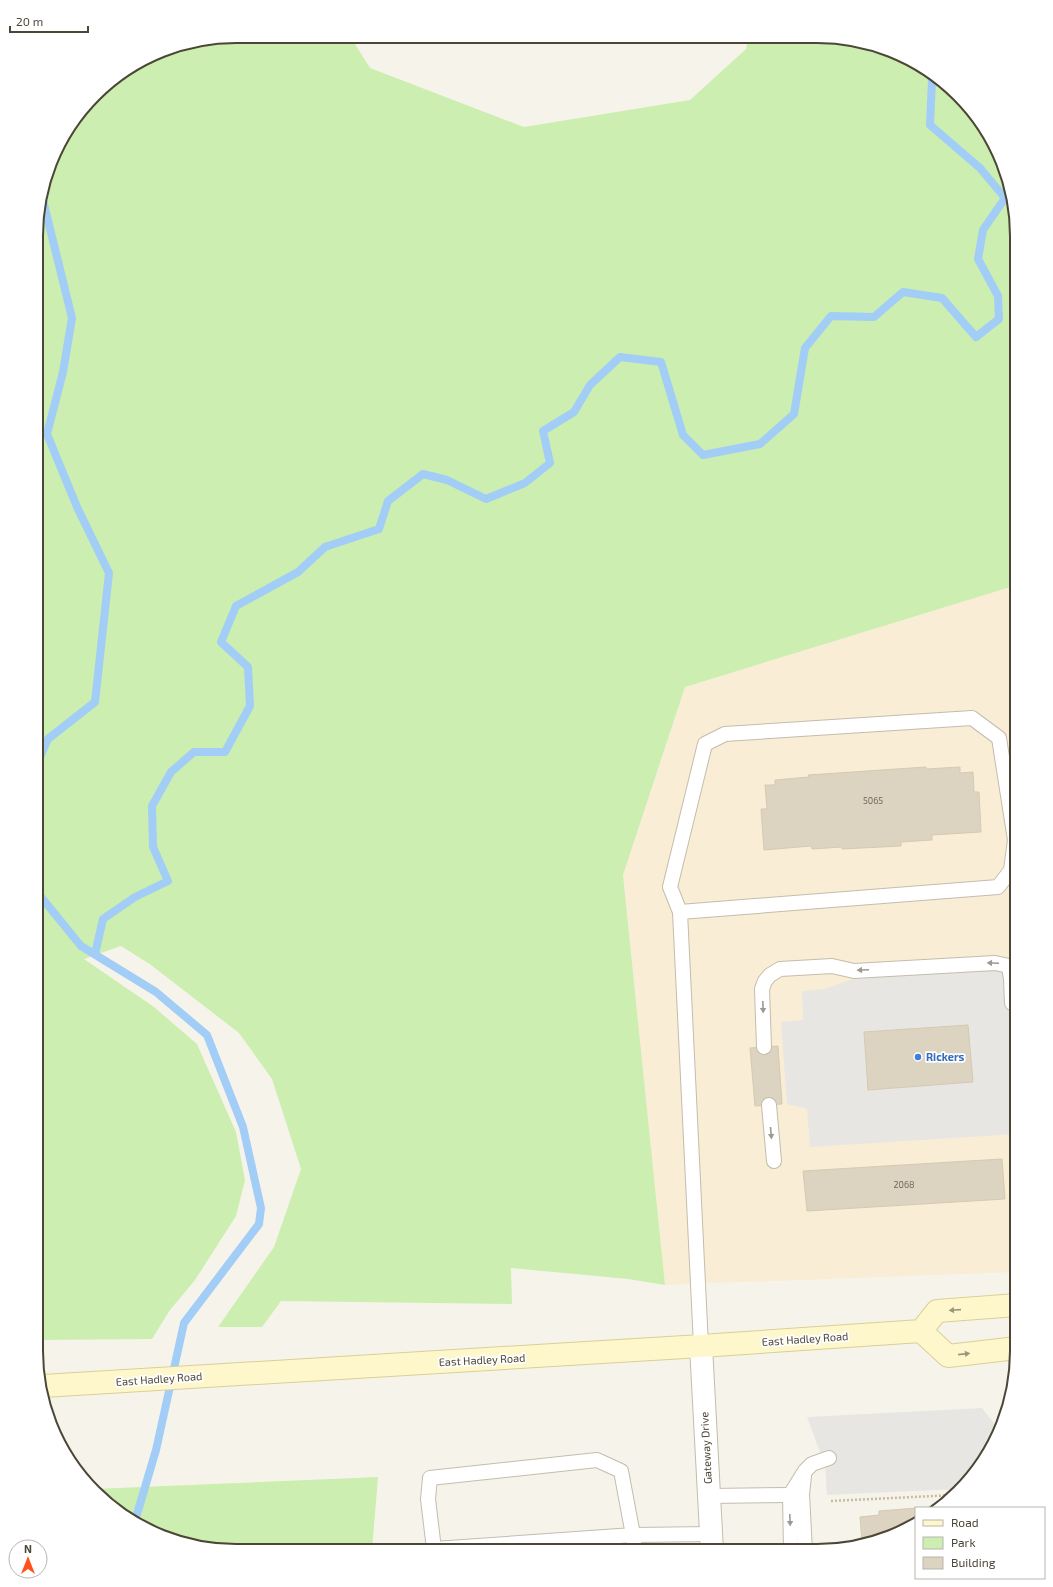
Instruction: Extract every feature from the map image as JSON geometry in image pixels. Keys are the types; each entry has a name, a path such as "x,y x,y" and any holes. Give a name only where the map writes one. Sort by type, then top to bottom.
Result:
{"street":[{"path":"1010,1306 937,1311 921,1331 948,1356 1010,1349"},
{"name":"East Hadley Road","path":"47,1386 701,1346 921,1331"},
{"name":"Gateway Drive","path":"701,1346 711,1542"}],"lane":[{"path":"701,1346 680,912 670,887 704,744 725,734 972,718 999,738 1010,808"},
{"path":"680,912 998,887 1010,871"},
{"path":"764,1047 762,989 764,981 770,975 780,970 832,966 854,971 995,963 1009,966 1010,972"},
{"path":"769,1105 774,1161"},
{"path":"791,1544 790,1495 805,1471 812,1464 829,1458"},
{"path":"433,1544 428,1499 430,1478 597,1460 621,1471 634,1544"},
{"path":"805,1471 802,1494 805,1544"},
{"path":"709,1496 790,1495"},
{"path":"514,1544 633,1535 711,1542"}],"path":[{"path":"831,1501 943,1496"}],"shaded area":[{"path":"1010,587 1010,1272 665,1285 623,875 685,687"},
{"path":"1010,969 1010,1134 810,1147 807,1109 787,1104 781,1022 803,1020 802,991 824,989 856,978"},
{"path":"982,1408 995,1425 977,1458 962,1478 951,1489 827,1495 825,1466 807,1417"}],"green space":[{"path":"224,43 354,43 370,68 524,127 690,100 746,49 747,43 829,43 842,45 879,53 913,69 944,91 970,119 984,140 995,162 1000,174 1006,199 1010,224 1010,587 685,687 623,875 665,1285 628,1279 511,1268 512,1304 281,1301 262,1327 218,1327 274,1247 301,1169 272,1079 239,1033 151,965 121,946 84,959 154,1007 197,1044 236,1132 245,1180 236,1216 195,1280 170,1310 152,1339 43,1340 43,224 53,174 69,140 91,109 109,91 140,69 174,53"},
{"path":"378,1477 372,1544 224,1544 199,1540 174,1534 151,1524 119,1504 102,1489"}],"building":[{"path":"926,767 926,769 960,767 960,773 973,772 974,792 979,792 981,832 932,835 932,840 901,842 901,846 812,849 811,846 764,850 761,809 767,809 765,785 775,785 775,780 809,777 808,775"},
{"name":"Rickers","path":"968,1025 973,1082 868,1090 864,1032"},
{"path":"778,1046 782,1104 755,1106 750,1048"},
{"path":"1002,1159 1005,1199 807,1211 803,1171"},
{"path":"915,1508 915,1517 879,1534 862,1538 860,1517 879,1515 879,1511"}],"waterway":[{"path":"95,954 103,919 135,897 168,881 153,847 152,806 171,772 194,752 225,752 250,706 248,667 221,642 236,606 298,572 325,547 379,529 388,501 423,474 447,480 486,499 525,483 550,463 543,431 574,412 590,385 620,357 661,362 683,435 703,455 760,444 794,414 805,348 831,316 874,317 903,292 942,298 976,337 999,319 998,296 978,259 983,230 1005,198 980,168 930,125 932,82"},
{"path":"43,750 48,739 95,702 109,573 77,507 47,434 63,372 72,318 45,209"},
{"path":"43,899 81,946 156,992 207,1035 243,1127 261,1208 259,1224 184,1323 156,1450 137,1516"}],"place":[{"name":"Rickers","path":"918,1057"}]}
